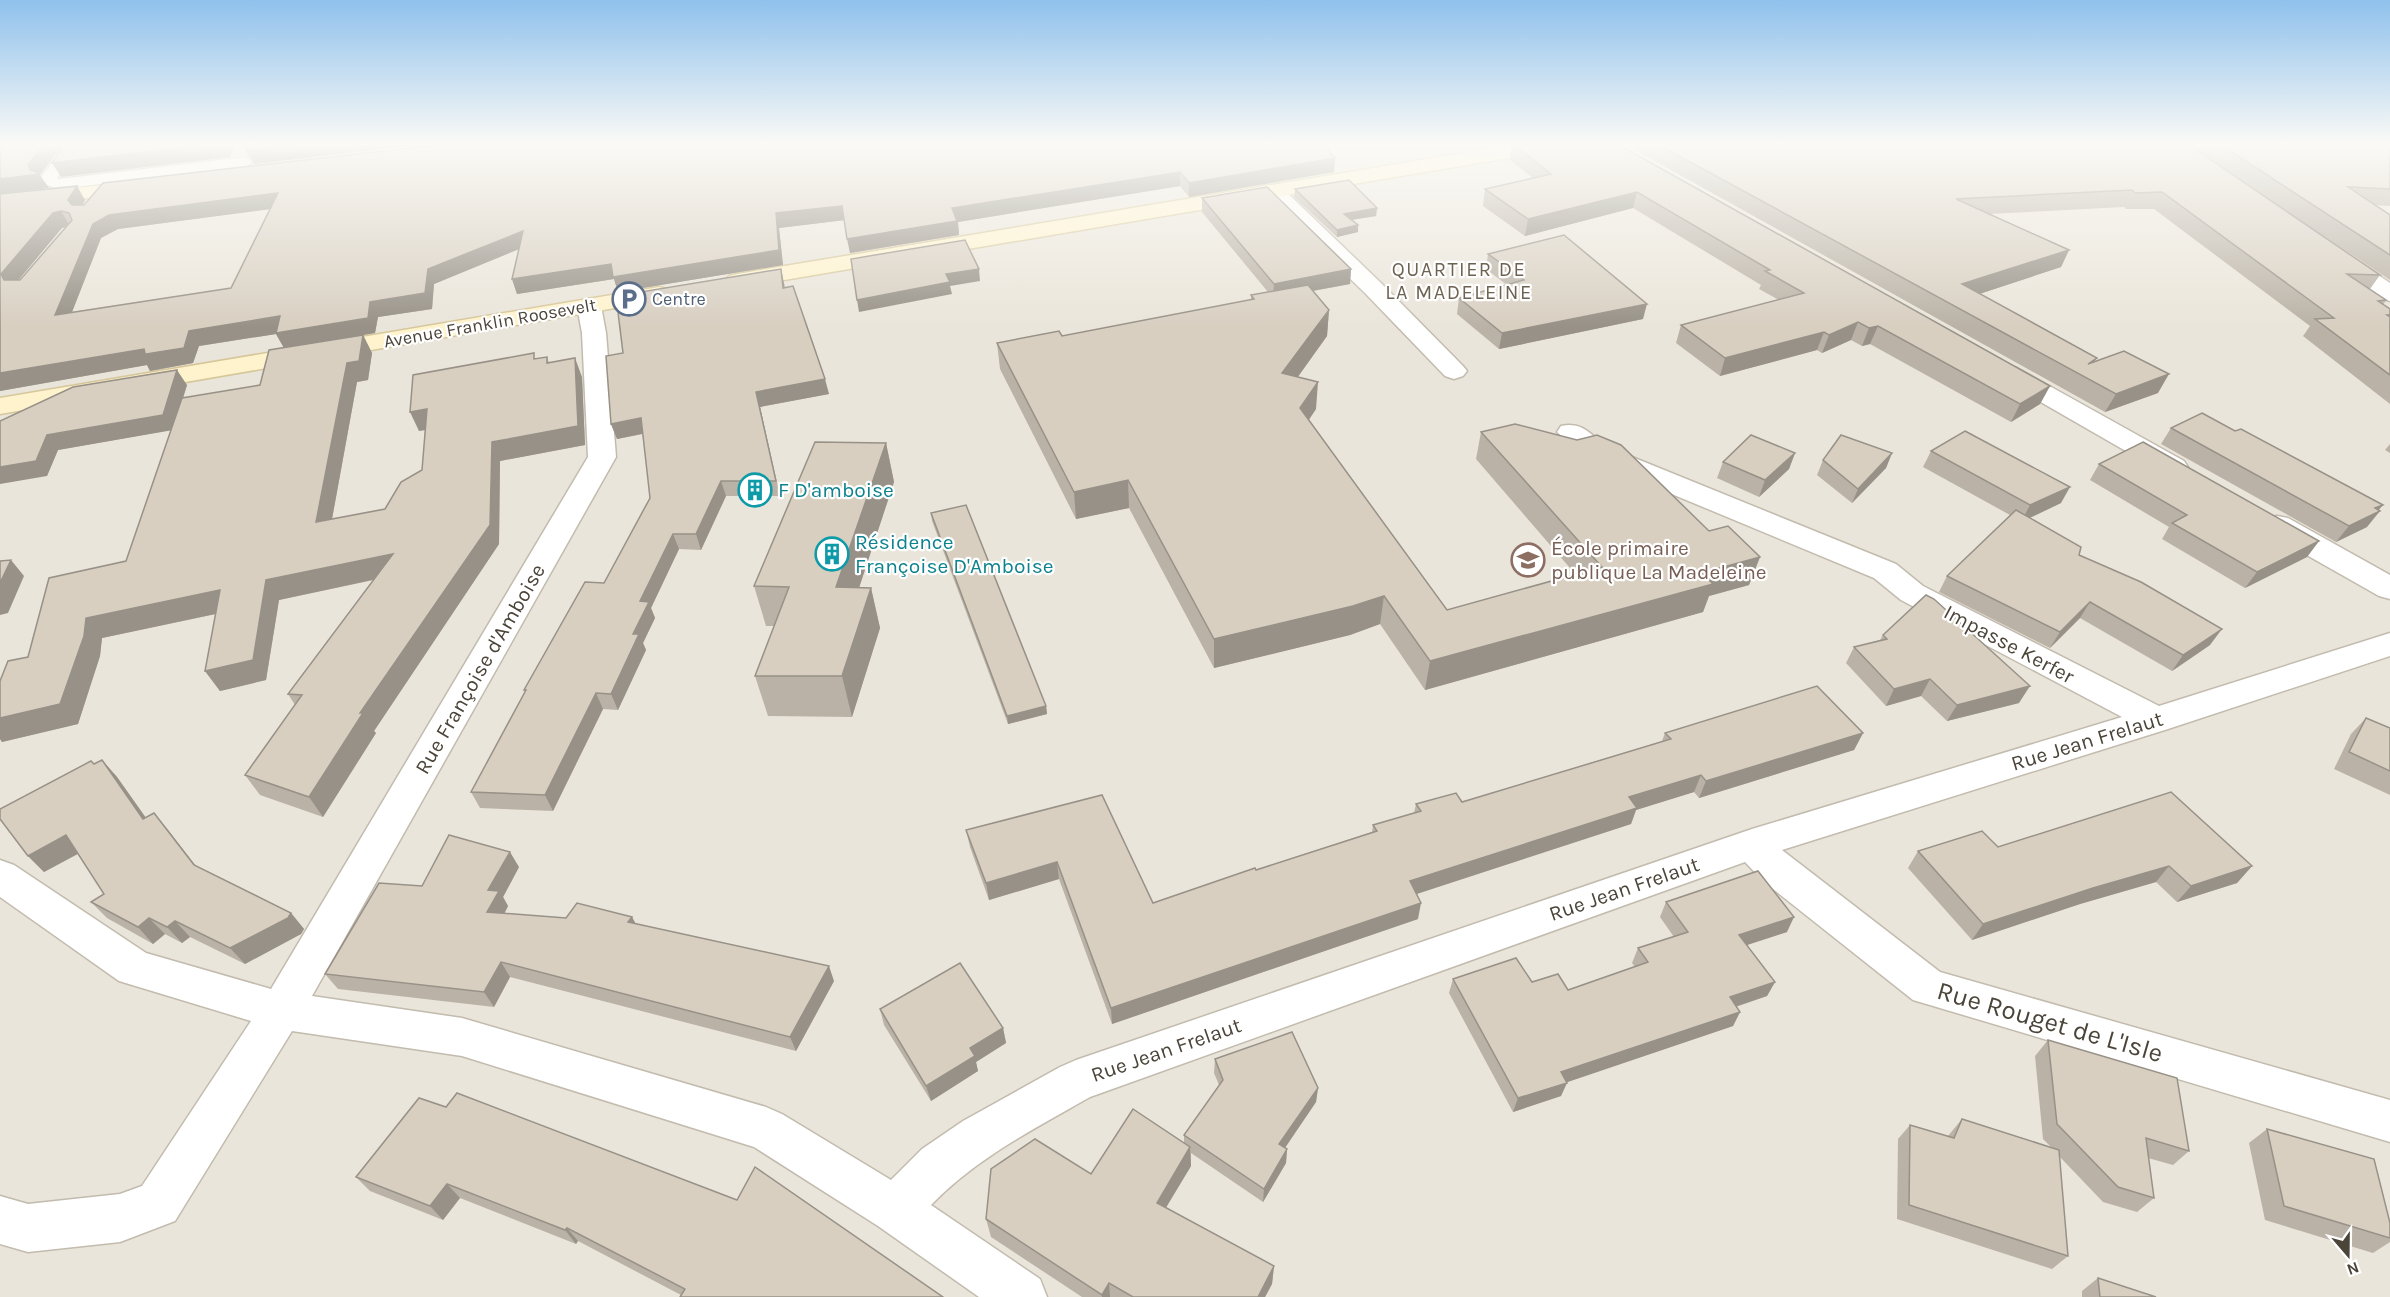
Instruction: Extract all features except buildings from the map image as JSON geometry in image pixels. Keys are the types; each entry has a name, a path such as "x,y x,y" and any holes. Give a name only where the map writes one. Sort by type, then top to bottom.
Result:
{"main road":[{"path":"721,284 1181,206"},
{"name":"Avenue Franklin Roosevelt","path":"0,406 675,292"}],"street":[{"path":"1288,206 1454,371"},
{"path":"2323,248 2390,294"},
{"name":"Rue Françoise d'Amboise","path":"0,1220 28,1228 120,1218 158,1204 281,1011 602,458 594,333 589,306"},
{"path":"1983,359 2192,477"},
{"name":"Impasse Kerfer","path":"1571,432 1595,452 1885,571 1912,593 2156,720"},
{"path":"2254,513 2390,589"},
{"name":"Rue Jean Frelaut","path":"895,1209 938,1165 971,1142 1076,1081 1752,844 2156,720 2390,644"},
{"name":"Rue Rouget de L'Isle","path":"1752,844 1777,870 1928,987 2390,1121"},
{"path":"0,876 134,968 281,1011 462,1037 766,1129 895,1209 1022,1297"}],"lane":[{"path":"87,213 93,206"}],"shaded area":[{"path":"0,206 2390,206 2390,1297 0,1297"}],"place":[{"name":"Centre","path":"629,299"},
{"name":"F D'amboise","path":"755,490"},
{"name":"Résidence Françoise D'Amboise","path":"832,554"},
{"name":"École primaire publique La Madeleine","path":"1528,560"}],"district":[{"name":"QUARTIER DE LA MADELEINE","path":"1459,280"}]}
